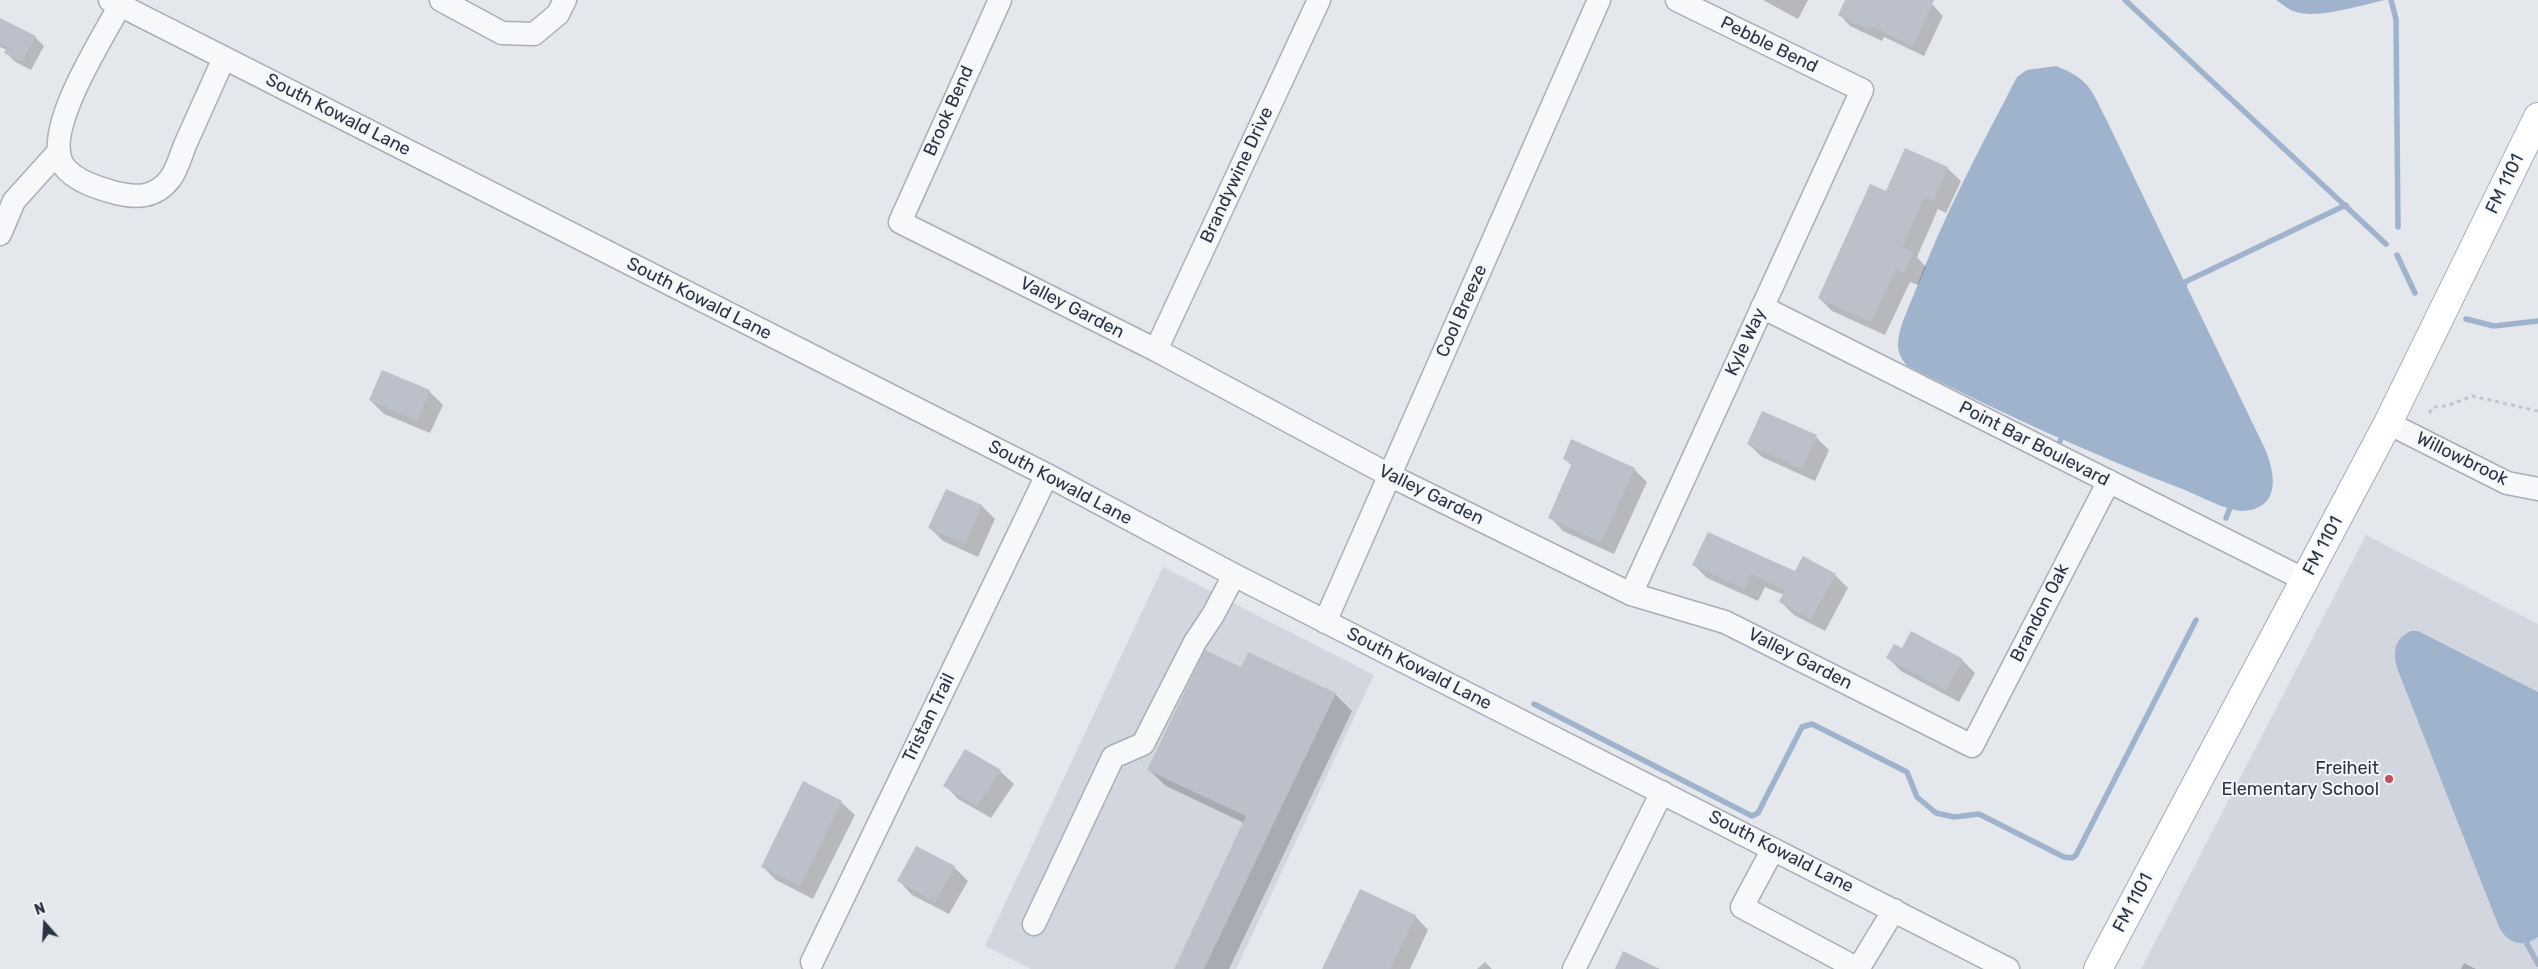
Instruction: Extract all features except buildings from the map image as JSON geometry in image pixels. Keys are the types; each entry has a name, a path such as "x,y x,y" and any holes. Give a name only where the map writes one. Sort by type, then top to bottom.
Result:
{"main road":[{"name":"FM 1101","path":"2098,969 2388,423 2538,117"}],"street":[{"path":"441,0 502,33 534,34 558,14 565,0"},
{"name":"Brook Bend","path":"900,222 1000,0"},
{"name":"Brandywine Drive","path":"1156,350 1319,0"},
{"name":"Cool Breeze","path":"1325,622 1599,0"},
{"name":"Pebble Bend","path":"1677,0 1862,90"},
{"path":"115,2 68,103 58,134 59,151 63,165 77,179 105,190 134,198 152,195 170,179 224,58"},
{"name":"South Kowald Lane","path":"115,2 1048,475 1325,622 2008,969"},
{"name":"Kyle Way","path":"1631,594 1862,90"},
{"path":"0,234 14,201 59,151"},
{"name":"Valley Garden","path":"900,222 1156,350 1389,475 1631,594 1725,622 1972,746"},
{"name":"Point Bar Boulevard","path":"1762,307 2305,580"},
{"name":"Willowbrook","path":"2388,423 2507,483 2538,489"},
{"name":"Tristan Trail","path":"812,962 1048,475"},
{"name":"Brandon Oak","path":"1972,746 2109,481"},
{"path":"1034,924 1113,757 1143,744 1195,642 1213,615 1234,575"},
{"path":"1574,969 1662,792"},
{"path":"1773,848 1742,906 1858,969 1894,910"}],"path":[{"path":"2429,413 2433,407 2447,406 2472,396 2538,411"}],"shaded area":[{"name":"Freiheit Elementary School","path":"2366,535 2538,624 2538,969 2141,969"},
{"path":"1163,567 1374,675 1236,969 1031,969 985,946"}],"water":[{"path":"2276,0 2385,0 2328,13 2305,14 2296,12"},
{"path":"2056,66 2083,81 2093,93 2266,451 2272,471 2272,490 2269,498 2254,509 2242,511 2222,506 2079,447 1907,366 1901,356 1898,339 1925,266 1962,184 2017,77 2027,70"},
{"path":"2411,631 2418,631 2538,692 2538,937 2532,940 2521,943 2511,941 2499,927 2397,668 2396,646 2405,634"}],"waterway":[{"path":"2125,0 2386,244"},
{"path":"2391,0 2396,19 2398,227"},
{"path":"2184,289 2185,282 2346,205"},
{"path":"2397,255 2415,293"},
{"path":"2466,319 2494,326 2538,321"},
{"path":"2057,448 2064,432"},
{"path":"2226,518 2230,508 2229,501"},
{"path":"1534,704 1752,816 1758,813 1802,727 1812,724 1907,772 1917,797 1936,813 1954,817 1979,814 2064,857 2072,858 2076,855 2196,620"},
{"path":"2527,936 2527,944 2538,964"}],"place":[{"name":"Freiheit Elementary School","path":"2389,779"}]}
